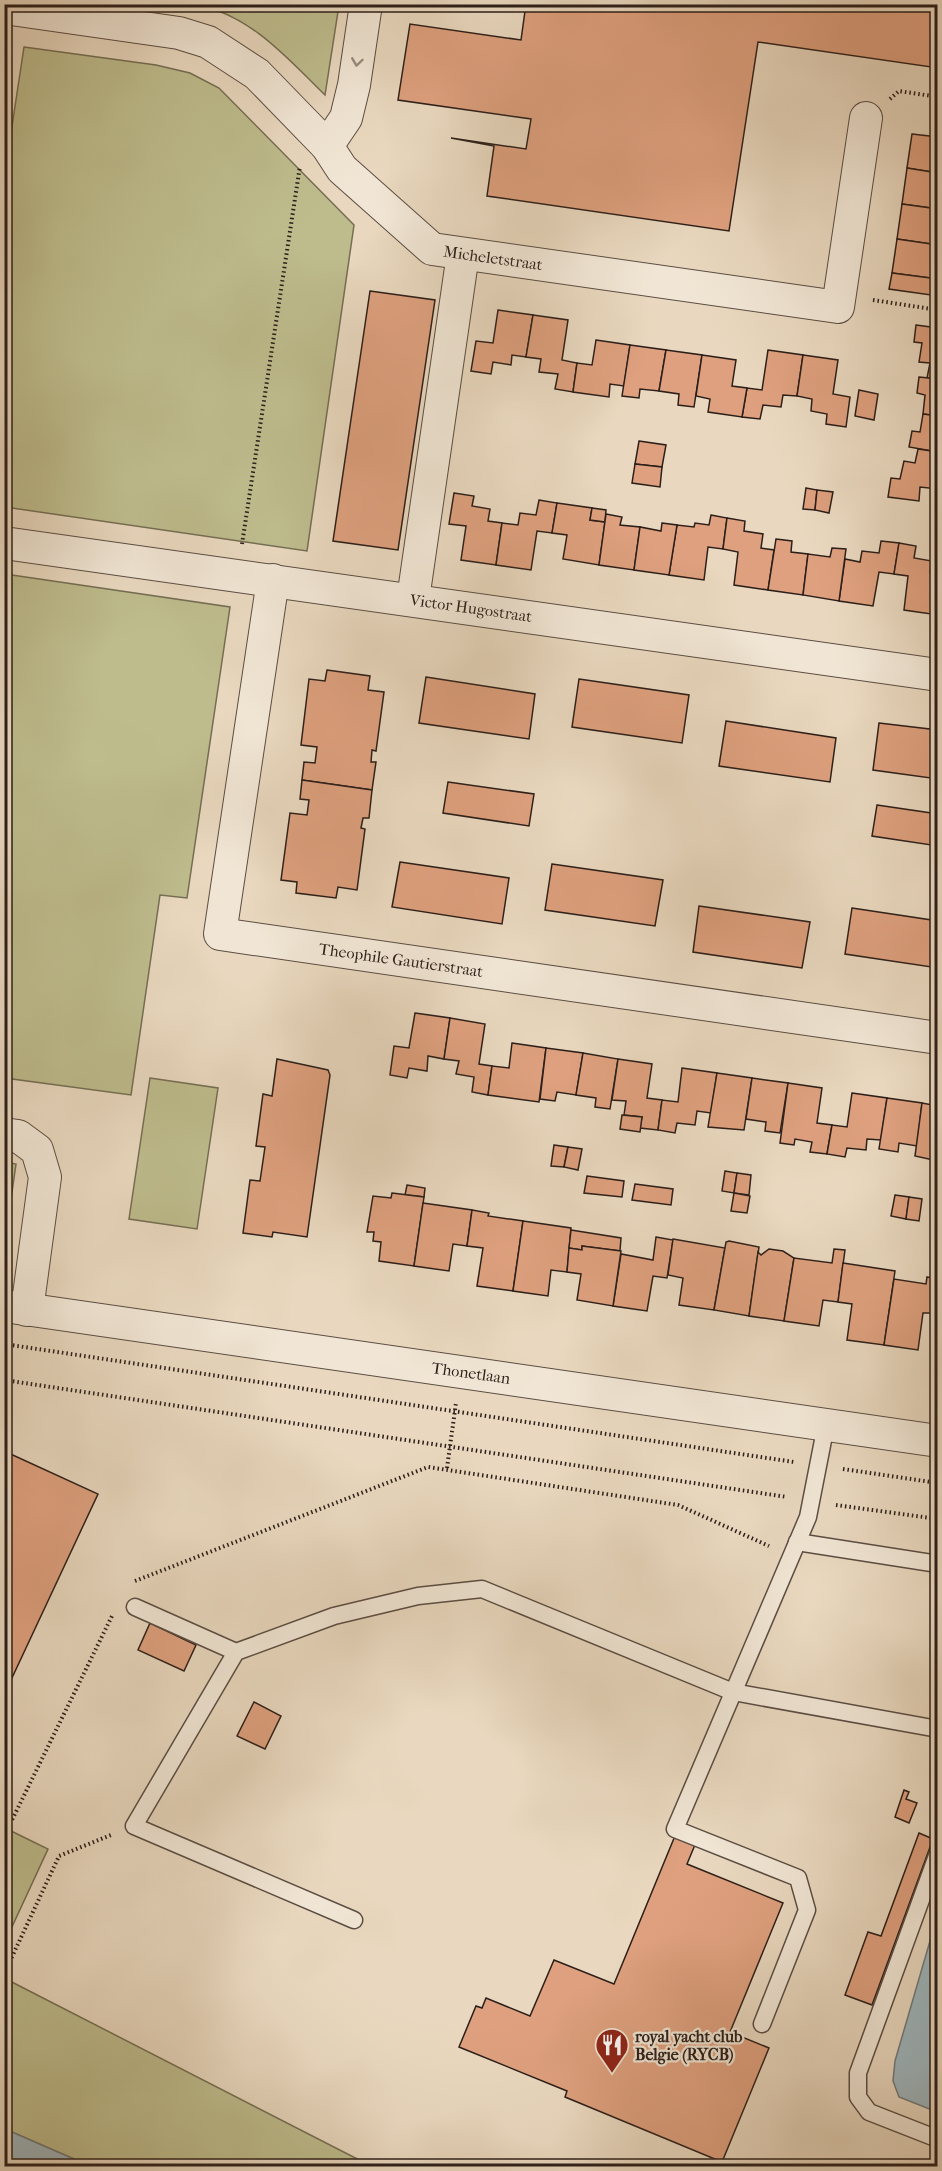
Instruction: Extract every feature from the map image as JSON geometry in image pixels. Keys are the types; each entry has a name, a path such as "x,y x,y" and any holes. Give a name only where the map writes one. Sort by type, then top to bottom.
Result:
{"street":[{"path":"316,137 346,118 354,85 366,4"},
{"name":"Micheletstraat","path":"4,8 179,33 208,42 257,74 316,137 342,169 432,249 838,307"},
{"path":"838,307 866,118"},
{"path":"413,600 463,254"},
{"name":"Victor Hugostraat","path":"4,543 237,574 938,675"},
{"name":"Theophile Gautierstraat","path":"273,580 220,934 938,1038"},
{"path":"4,1134 18,1136 37,1150 45,1177 16,1308"},
{"name":"Thonetlaan","path":"16,1308 938,1441"}],"lane":[{"path":"762,2024 807,1910 798,1878 675,1829 794,1549 811,1501 826,1425"},
{"path":"794,1549 938,1564"},
{"path":"354,1920 134,1826 236,1652 334,1616 418,1596 482,1590 733,1692 938,1729"},
{"path":"135,1607 236,1652"},
{"path":"938,1853 858,2073 858,2097 869,2112 938,2139"}],"path":[{"path":"866,118 899,91 938,98"},
{"path":"237,574 316,137"},
{"path":"838,307 864,298 938,310"},
{"path":"4,1344 938,1483"},
{"path":"461,1371 447,1468 678,1505 794,1549"},
{"path":"4,1380 451,1445 938,1520"},
{"path":"4,1974 59,1856 134,1826"}],"shaded area":[{"path":"197,5 339,5 325,95 282,53 251,28 235,18"},
{"path":"24,47 156,65 190,73 219,88 354,225 307,551 5,507 4,179"},
{"path":"5,574 230,607 187,898 160,895 131,1095 5,1078"},
{"path":"150,1078 218,1088 197,1229 129,1219"},
{"path":"5,1162 16,1164 6,1234 4,1234"},
{"path":"5,1828 48,1849 5,1942"},
{"path":"4,1978 371,2166 90,2166 5,2129"}],"water":[{"path":"937,1917 938,2112 899,2097 893,2081 895,2061"},
{"path":"5,2129 90,2166 5,2166"}],"building":[{"path":"526,4 938,4 938,68 758,42 729,231 487,196 494,146 451,138 526,149 531,119 398,100 410,24 521,40"},
{"path":"912,134 938,137 938,173 907,168"},
{"path":"907,168 938,173 938,209 902,204"},
{"path":"902,204 938,209 938,245 897,239"},
{"path":"897,239 938,245 938,279 892,273"},
{"path":"892,273 938,279 938,296 889,289"},
{"path":"370,291 435,300 398,550 333,541"},
{"path":"498,310 533,315 526,357 512,355 511,365 493,362 491,374 471,371 476,341 493,343"},
{"path":"533,315 568,320 562,360 577,363 573,392 555,389 558,374 539,372 541,359 526,357"},
{"path":"916,325 938,328 938,379 927,378 930,363 919,362 922,343 914,342"},
{"path":"596,340 630,345 624,386 610,384 609,397 573,392 577,363 592,365"},
{"path":"630,345 666,350 659,391 640,389 639,398 622,396"},
{"path":"666,350 702,355 694,407 678,405 679,394 659,391"},
{"path":"768,350 803,355 797,396 783,395 781,407 763,405 760,419 742,417 747,388 762,390"},
{"path":"702,355 736,360 732,386 747,388 742,417 708,412 710,399 696,396"},
{"path":"803,355 838,360 833,394 850,397 846,427 826,424 827,414 811,411 812,399 797,396"},
{"path":"919,377 938,379 938,416 923,414 925,395 917,393"},
{"path":"859,390 878,394 874,420 855,416"},
{"path":"923,414 938,416 938,452 909,447 912,431 920,432"},
{"path":"639,441 666,445 662,467 635,464"},
{"path":"918,449 938,452 938,489 920,487 919,501 888,497 891,478 900,479 904,461 915,463"},
{"path":"635,464 662,467 660,487 632,483"},
{"path":"806,488 817,490 815,510 803,509"},
{"path":"817,490 833,492 829,513 815,510"},
{"path":"454,493 474,496 472,506 490,509 488,521 502,523 496,565 461,560 466,526 449,524"},
{"path":"539,500 557,503 552,533 537,531 531,570 496,565 502,523 518,525 520,513 536,515"},
{"path":"557,503 592,508 590,520 605,522 599,565 563,559 567,535 552,533"},
{"path":"592,508 606,510 605,522 590,520"},
{"path":"606,514 622,517 620,525 640,527 634,570 599,565"},
{"path":"711,515 727,518 723,549 708,547 704,580 669,575 677,525 694,527 695,523 709,525"},
{"path":"727,518 745,521 744,531 763,534 761,548 774,550 768,590 734,585 738,552 723,549"},
{"path":"662,523 677,525 669,575 634,570 640,527 661,531"},
{"path":"776,539 792,541 791,552 808,554 803,595 768,590"},
{"path":"881,541 899,543 894,574 879,572 873,606 839,601 845,559 860,562 862,551 879,553"},
{"path":"899,543 916,546 914,558 932,561 930,572 938,573 938,615 904,610 908,576 894,574"},
{"path":"832,548 846,549 839,601 803,595 808,554 830,557"},
{"path":"327,670 370,676 368,690 384,692 376,751 372,750 371,762 376,762 372,790 302,780 304,762 315,763 317,747 301,745 309,679 325,681"},
{"path":"426,677 535,694 529,739 419,723"},
{"path":"579,679 689,695 682,743 572,727"},
{"path":"726,721 836,738 830,782 719,766"},
{"path":"879,723 938,730 938,779 873,770"},
{"path":"302,780 372,790 369,818 363,818 361,828 365,829 357,890 338,887 336,898 296,893 297,882 281,880 290,813 307,815 309,800 300,799"},
{"path":"448,782 534,794 529,826 443,813"},
{"path":"877,805 938,814 938,846 872,836"},
{"path":"400,862 509,878 502,924 392,907"},
{"path":"552,864 663,880 655,926 545,910"},
{"path":"699,906 810,922 802,968 693,952"},
{"path":"852,908 938,921 938,968 845,954"},
{"path":"415,1013 450,1018 444,1059 428,1056 427,1071 409,1068 407,1078 390,1075 394,1046 409,1048"},
{"path":"450,1018 485,1024 479,1064 492,1066 488,1095 472,1092 474,1077 456,1074 459,1061 444,1059"},
{"path":"512,1043 546,1048 539,1102 488,1095 492,1066 509,1068"},
{"path":"546,1048 583,1053 576,1095 557,1092 555,1101 540,1099"},
{"path":"583,1053 618,1059 610,1109 595,1107 596,1098 576,1095"},
{"path":"277,1059 328,1070 330,1075 307,1237 273,1232 272,1237 243,1233 250,1180 260,1181 265,1147 256,1146 263,1094 272,1096"},
{"path":"618,1059 652,1064 647,1098 662,1100 658,1130 640,1128 642,1117 624,1115 626,1101 612,1100"},
{"path":"682,1068 717,1073 711,1113 697,1111 695,1125 677,1123 675,1133 658,1130 662,1100 678,1102"},
{"path":"717,1073 752,1078 744,1130 708,1127"},
{"path":"752,1078 788,1083 780,1133 765,1131 766,1122 746,1119"},
{"path":"788,1083 822,1088 817,1123 832,1125 827,1154 810,1152 812,1142 795,1139 794,1145 780,1143"},
{"path":"852,1093 887,1098 881,1140 867,1139 866,1150 847,1148 845,1157 827,1154 832,1125 847,1127"},
{"path":"887,1098 922,1103 917,1146 899,1143 898,1152 879,1149"},
{"path":"922,1103 938,1106 938,1161 915,1156"},
{"path":"622,1115 642,1117 640,1132 620,1129"},
{"path":"554,1145 568,1147 564,1167 551,1166"},
{"path":"568,1147 582,1149 578,1170 564,1167"},
{"path":"725,1171 737,1173 734,1193 722,1191"},
{"path":"737,1173 751,1175 749,1195 734,1193"},
{"path":"587,1176 624,1181 622,1197 584,1193"},
{"path":"635,1184 673,1189 671,1205 632,1200"},
{"path":"407,1185 425,1188 424,1197 405,1195"},
{"path":"392,1193 424,1197 414,1266 379,1261 381,1242 373,1241 374,1232 367,1232 373,1196 391,1198"},
{"path":"734,1193 750,1196 747,1213 731,1211"},
{"path":"895,1195 909,1197 906,1219 891,1216"},
{"path":"909,1197 922,1199 919,1221 906,1219"},
{"path":"423,1203 472,1210 467,1246 453,1244 449,1271 414,1266"},
{"path":"472,1210 489,1213 488,1216 523,1221 513,1291 477,1286 483,1248 467,1246"},
{"path":"523,1221 571,1228 567,1272 551,1270 548,1296 513,1291"},
{"path":"571,1230 621,1238 620,1251 582,1246 582,1250 569,1248"},
{"path":"656,1237 673,1240 667,1278 653,1276 647,1311 613,1306 621,1254 653,1260"},
{"path":"673,1239 725,1248 714,1310 679,1305 683,1278 668,1275"},
{"path":"726,1242 759,1247 749,1316 714,1310"},
{"path":"582,1246 621,1251 613,1306 577,1300 581,1274 567,1272 569,1248 582,1250"},
{"path":"769,1249 783,1251 794,1258 784,1321 749,1316 758,1252 761,1255"},
{"path":"834,1249 845,1250 838,1302 823,1300 819,1326 784,1321 794,1258 832,1263"},
{"path":"843,1263 895,1271 884,1345 847,1340 852,1304 838,1302"},
{"path":"927,1277 938,1279 938,1313 923,1313 918,1350 884,1345 894,1279 926,1284"},
{"path":"4,1451 98,1494 4,1695"},
{"path":"150,1623 196,1645 184,1671 138,1650"},
{"path":"254,1702 281,1716 265,1749 237,1736"},
{"path":"904,1790 909,1792 906,1799 917,1803 909,1823 895,1817"},
{"path":"677,1831 697,1840 687,1864 783,1903 730,2032 769,2048 722,2162 565,2097 567,2091 459,2047 476,2006 482,2008 486,1998 530,2016 554,1960 614,1984"},
{"path":"919,1833 933,1839 872,2005 845,1995 868,1932 881,1936"}],"place":[{"name":"royal yacht club Belgie (RYCB)","path":"612,2074"}]}
